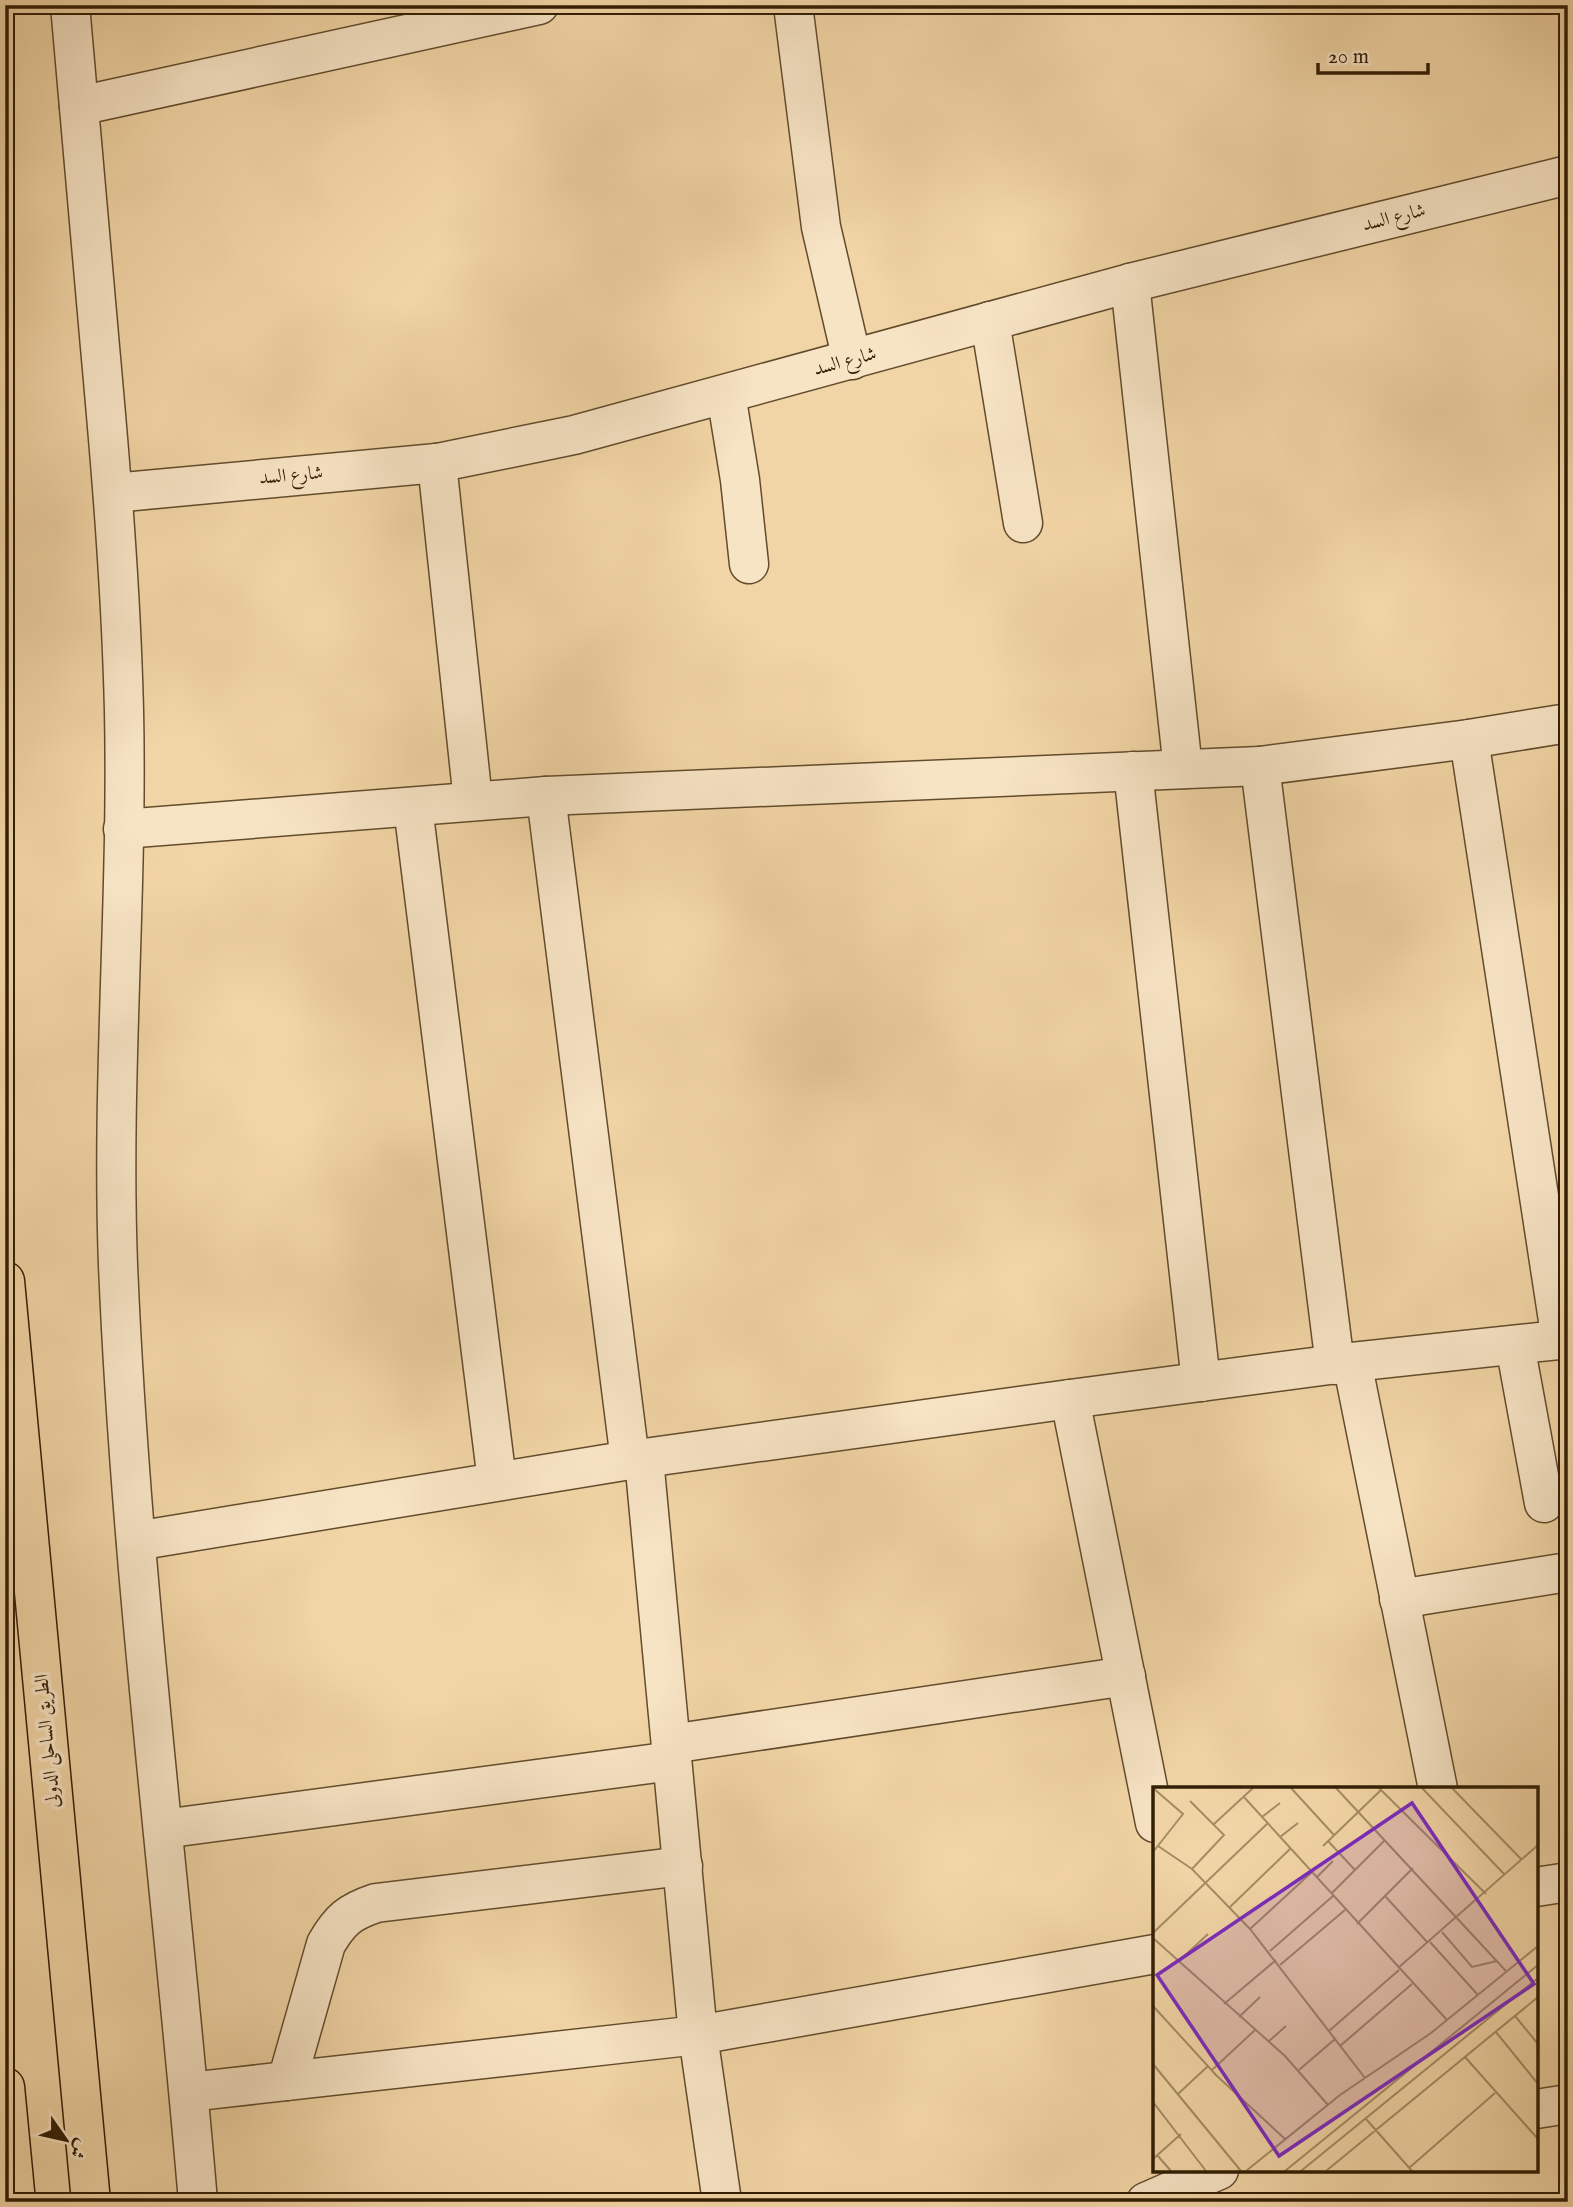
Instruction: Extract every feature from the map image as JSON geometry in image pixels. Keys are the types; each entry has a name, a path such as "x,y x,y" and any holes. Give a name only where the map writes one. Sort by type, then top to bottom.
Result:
{"highway":[{"name":"الطريق الساحلى الدولى","path":"5,1281 91,2202"},
{"path":"5,2087 16,2202"}],"street":[{"path":"70,5 113,494 124,705 116,1127 118,1263 136,1541 198,2202"},
{"path":"79,106 540,5"},
{"path":"793,5 821,228 852,360"},
{"name":"شارع السد","path":"113,494 437,463 574,435 1130,283 1566,184"},
{"path":"1130,283 1183,769"},
{"path":"990,321 1023,523"},
{"path":"726,394 740,480 749,564"},
{"path":"437,463 473,801"},
{"path":"123,829 546,796 1260,766 1469,739 1568,723"},
{"path":"136,1541 637,1459 1070,1399 1564,1339 1469,739"},
{"path":"1260,766 1343,1364 1399,1599 1438,1787"},
{"path":"1133,771 1202,1382"},
{"path":"546,796 637,1459 672,1752 698,2035 722,2202"},
{"path":"413,807 497,1481"},
{"path":"1515,1345 1544,1503"},
{"path":"1070,1399 1153,1813"},
{"path":"1399,1599 1568,1572"},
{"path":"163,1829 672,1752 1126,1676"},
{"path":"287,2081 326,1944 337,1925 355,1910 376,1903 683,1866"},
{"path":"1538,1887 1568,1882"},
{"path":"189,2092 698,2035 1153,1954"},
{"path":"1538,2109 1568,2104"},
{"path":"1146,2202 1214,2172"}]}
